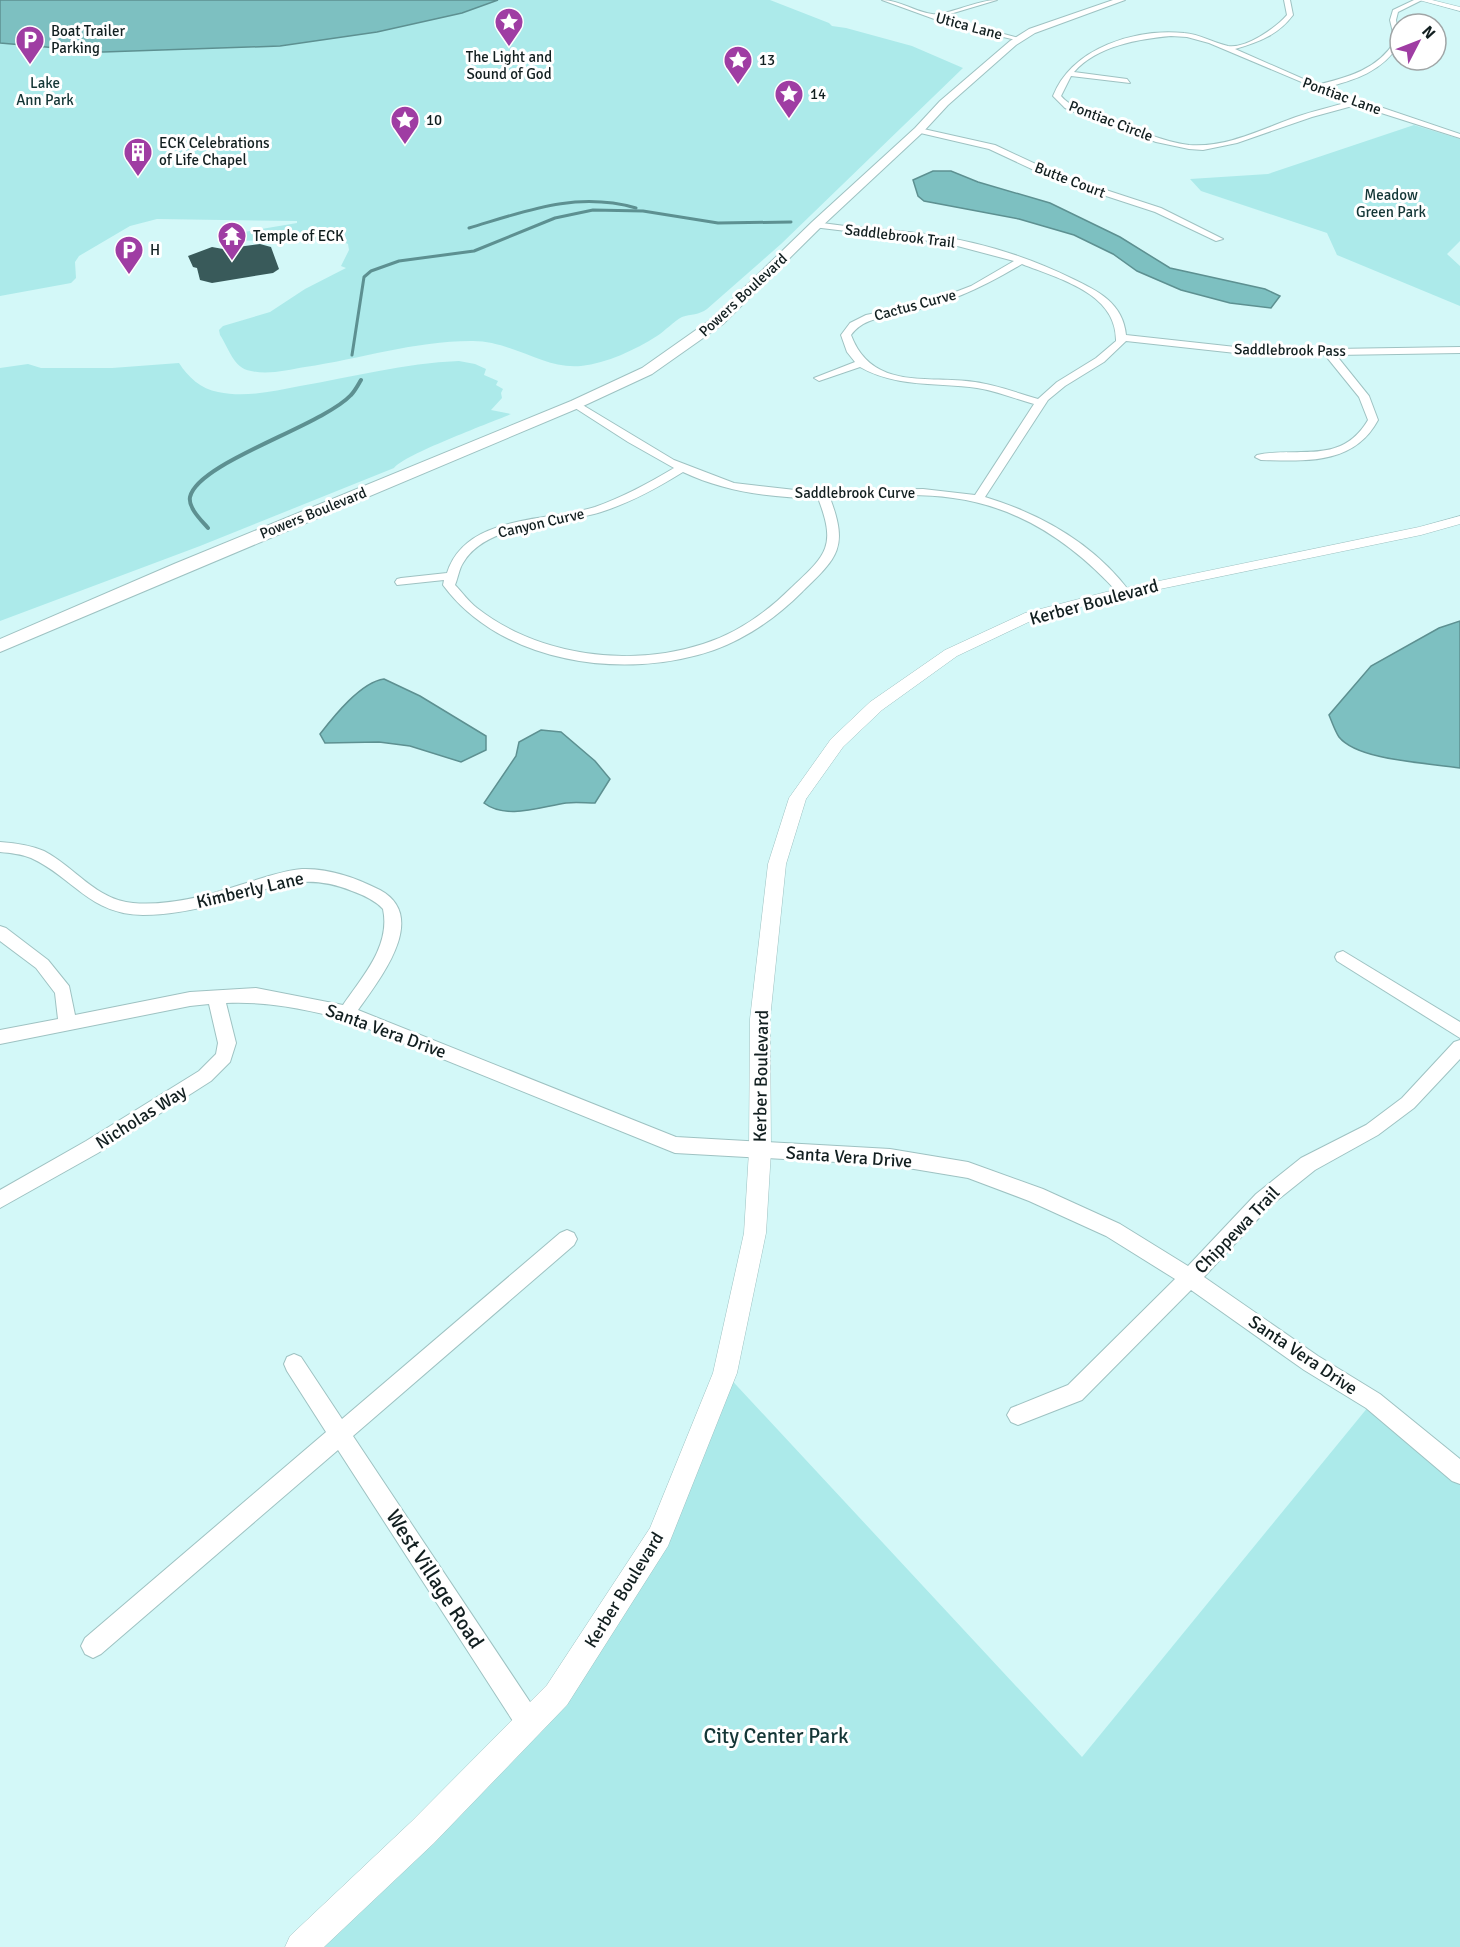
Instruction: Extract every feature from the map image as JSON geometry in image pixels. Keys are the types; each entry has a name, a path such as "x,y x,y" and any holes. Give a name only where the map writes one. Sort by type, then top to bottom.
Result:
{"main road":[{"name":"Powers Boulevard","path":"0,646 180,568 576,404 647,371 718,321 953,95 1020,39 1032,31 1121,0"},
{"name":"Powers Boulevard","path":"0,633 180,568"}],"street":[{"name":"Utica Lane","path":"885,0 990,34 1020,39"},
{"path":"932,17 994,0"},
{"path":"1228,50 1266,37 1280,29 1290,15 1287,0"},
{"path":"1317,87 1366,72 1390,56 1398,41 1393,20 1395,11 1421,0 1460,9"},
{"name":"Pontiac Circle","path":"1228,50 1174,30 1139,37 1115,44 1094,54 1070,74 1058,89 1057,96 1060,102 1076,110 1190,147 1209,147 1312,114 1358,102"},
{"name":"Pontiac Lane","path":"1228,50 1317,87 1460,136"},
{"path":"1094,54 1113,58"},
{"path":"1070,74 1127,81"},
{"name":"Butte Court","path":"919,130 992,147 1054,176 1158,210 1219,239"},
{"name":"Saddlebrook Trail","path":"816,225 856,232 924,237 968,245 1021,261 1065,278 1102,298 1122,326 1121,337"},
{"name":"Cactus Curve","path":"862,363 848,344 846,335 852,325 869,317 916,308 948,298 974,288 1021,261"},
{"path":"978,500 1041,403 1061,384 1100,360 1121,342 1121,337"},
{"name":"Saddlebrook Pass","path":"1121,337 1263,353 1460,350"},
{"path":"1261,457 1325,454 1351,446 1369,432 1373,420 1364,396 1329,352"},
{"path":"819,378 862,363 888,377 971,384 1041,403"},
{"name":"Saddlebrook Curve","path":"576,404 682,468 733,486 823,496 924,492 978,500 1014,510 1043,522 1060,533 1089,555 1124,592"},
{"name":"Canyon Curve","path":"450,576 462,555 477,541 495,532 515,526 584,514 656,485 682,468"},
{"path":"401,582 450,576 448,585 456,596 503,631 567,655 615,661 661,658 708,648 746,629 789,598 820,567 833,547 831,518 823,496"},
{"name":"Kerber Boulevard","path":"302,1947 423,1832 557,1695 659,1537 725,1373 755,1233 760,1151 760,1019 777,864 798,798 837,743 876,706 951,653 1030,616 1124,592 1410,534 1460,520"},
{"name":"Kimberly Lane","path":"0,847 25,848 52,861 105,902 131,909 193,904 300,875 322,876 352,884 376,894 390,907 395,924 382,960 347,1013"},
{"path":"0,932 42,964 63,991 67,1023"},
{"path":"1343,957 1460,1031"},
{"name":"Santa Vera Drive","path":"0,1037 190,999 256,995 347,1013 675,1145 890,1157 968,1170 1036,1194 1113,1230 1190,1278 1311,1364 1373,1401 1460,1473"},
{"name":"Nicholas Way","path":"0,1200 92,1147 205,1076 224,1057 227,1043 216,998"},
{"name":"Chippewa Trail","path":"1018,1415 1076,1394 1263,1200 1308,1164 1372,1130 1399,1110 1460,1047"},
{"path":"93,1646 567,1239"},
{"name":"West Village Road","path":"294,1364 529,1724"}],"green space":[{"name":"Lake Ann Park","path":"498,0 770,0 832,26 912,46 963,68 781,244 707,309 682,317 657,336 630,351 591,364 568,366 554,364 500,345 471,341 408,347 278,372 258,372 245,369 232,357 220,335 219,330 223,326 270,312 305,289 346,268 341,266 349,250 348,244 337,239 235,241 235,234 238,233 297,223 297,221 157,219 130,226 79,256 75,262 76,278 71,283 0,296 0,43 103,52 280,46 377,32 462,13"},
{"name":"Meadow Green Park","path":"1414,125 1460,139 1460,241 1447,254 1460,266 1460,306 1337,255 1327,233 1201,191 1190,179 1268,174"},
{"path":"459,361 486,369 484,375 498,381 496,385 503,389 502,398 491,410 511,414 430,447 394,468 200,546 0,621 0,368 28,364 41,368 112,368 179,363 191,378 206,388 228,394 249,394 398,367"},
{"name":"City Center Park","path":"725,1373 1082,1757 1373,1401 1460,1472 1460,1947 302,1947 529,1723 659,1537"}],"shaded area":[{"path":"0,0 498,0 462,13 377,32 280,46 103,52 0,43"},
{"path":"933,171 951,171 978,182 1050,203 1120,237 1170,268 1265,289 1280,296 1271,308 1230,303 1181,290 1137,271 1113,254 1074,235 1019,219 924,201 918,196 913,180"},
{"path":"1460,621 1460,768 1378,756 1348,745 1339,737 1329,715 1371,666 1439,628"},
{"path":"384,679 420,696 486,736 486,750 461,762 410,746 379,742 325,743 320,734 340,709 366,686"},
{"path":"541,730 561,732 595,761 610,779 595,803 566,803 513,812 502,811 484,803 516,756 519,742"}],"building":[{"name":"Temple of ECK","path":"260,244 271,247 279,269 273,273 212,283 200,280 197,268 193,267 188,256 212,247 223,249"}],"waterway":[{"path":"469,228 531,210 572,202 614,203 636,208"},
{"path":"352,355 364,277 371,271 399,261 474,251 555,218 593,210 643,211 718,223 791,222"},
{"path":"208,528 191,506 190,497 198,484 214,471 237,458 336,407 351,395 361,380"}],"place":[{"name":"The Light and Sound of God","path":"509,48"},
{"name":"Boat Trailer Parking","path":"30,66"},
{"name":"13","path":"738,86"},
{"name":"14","path":"789,120"},
{"name":"10","path":"405,146"},
{"name":"ECK Celebrations of Life Chapel","path":"138,178"},
{"name":"Temple of ECK","path":"232,262"},
{"name":"H","path":"129,276"}]}
